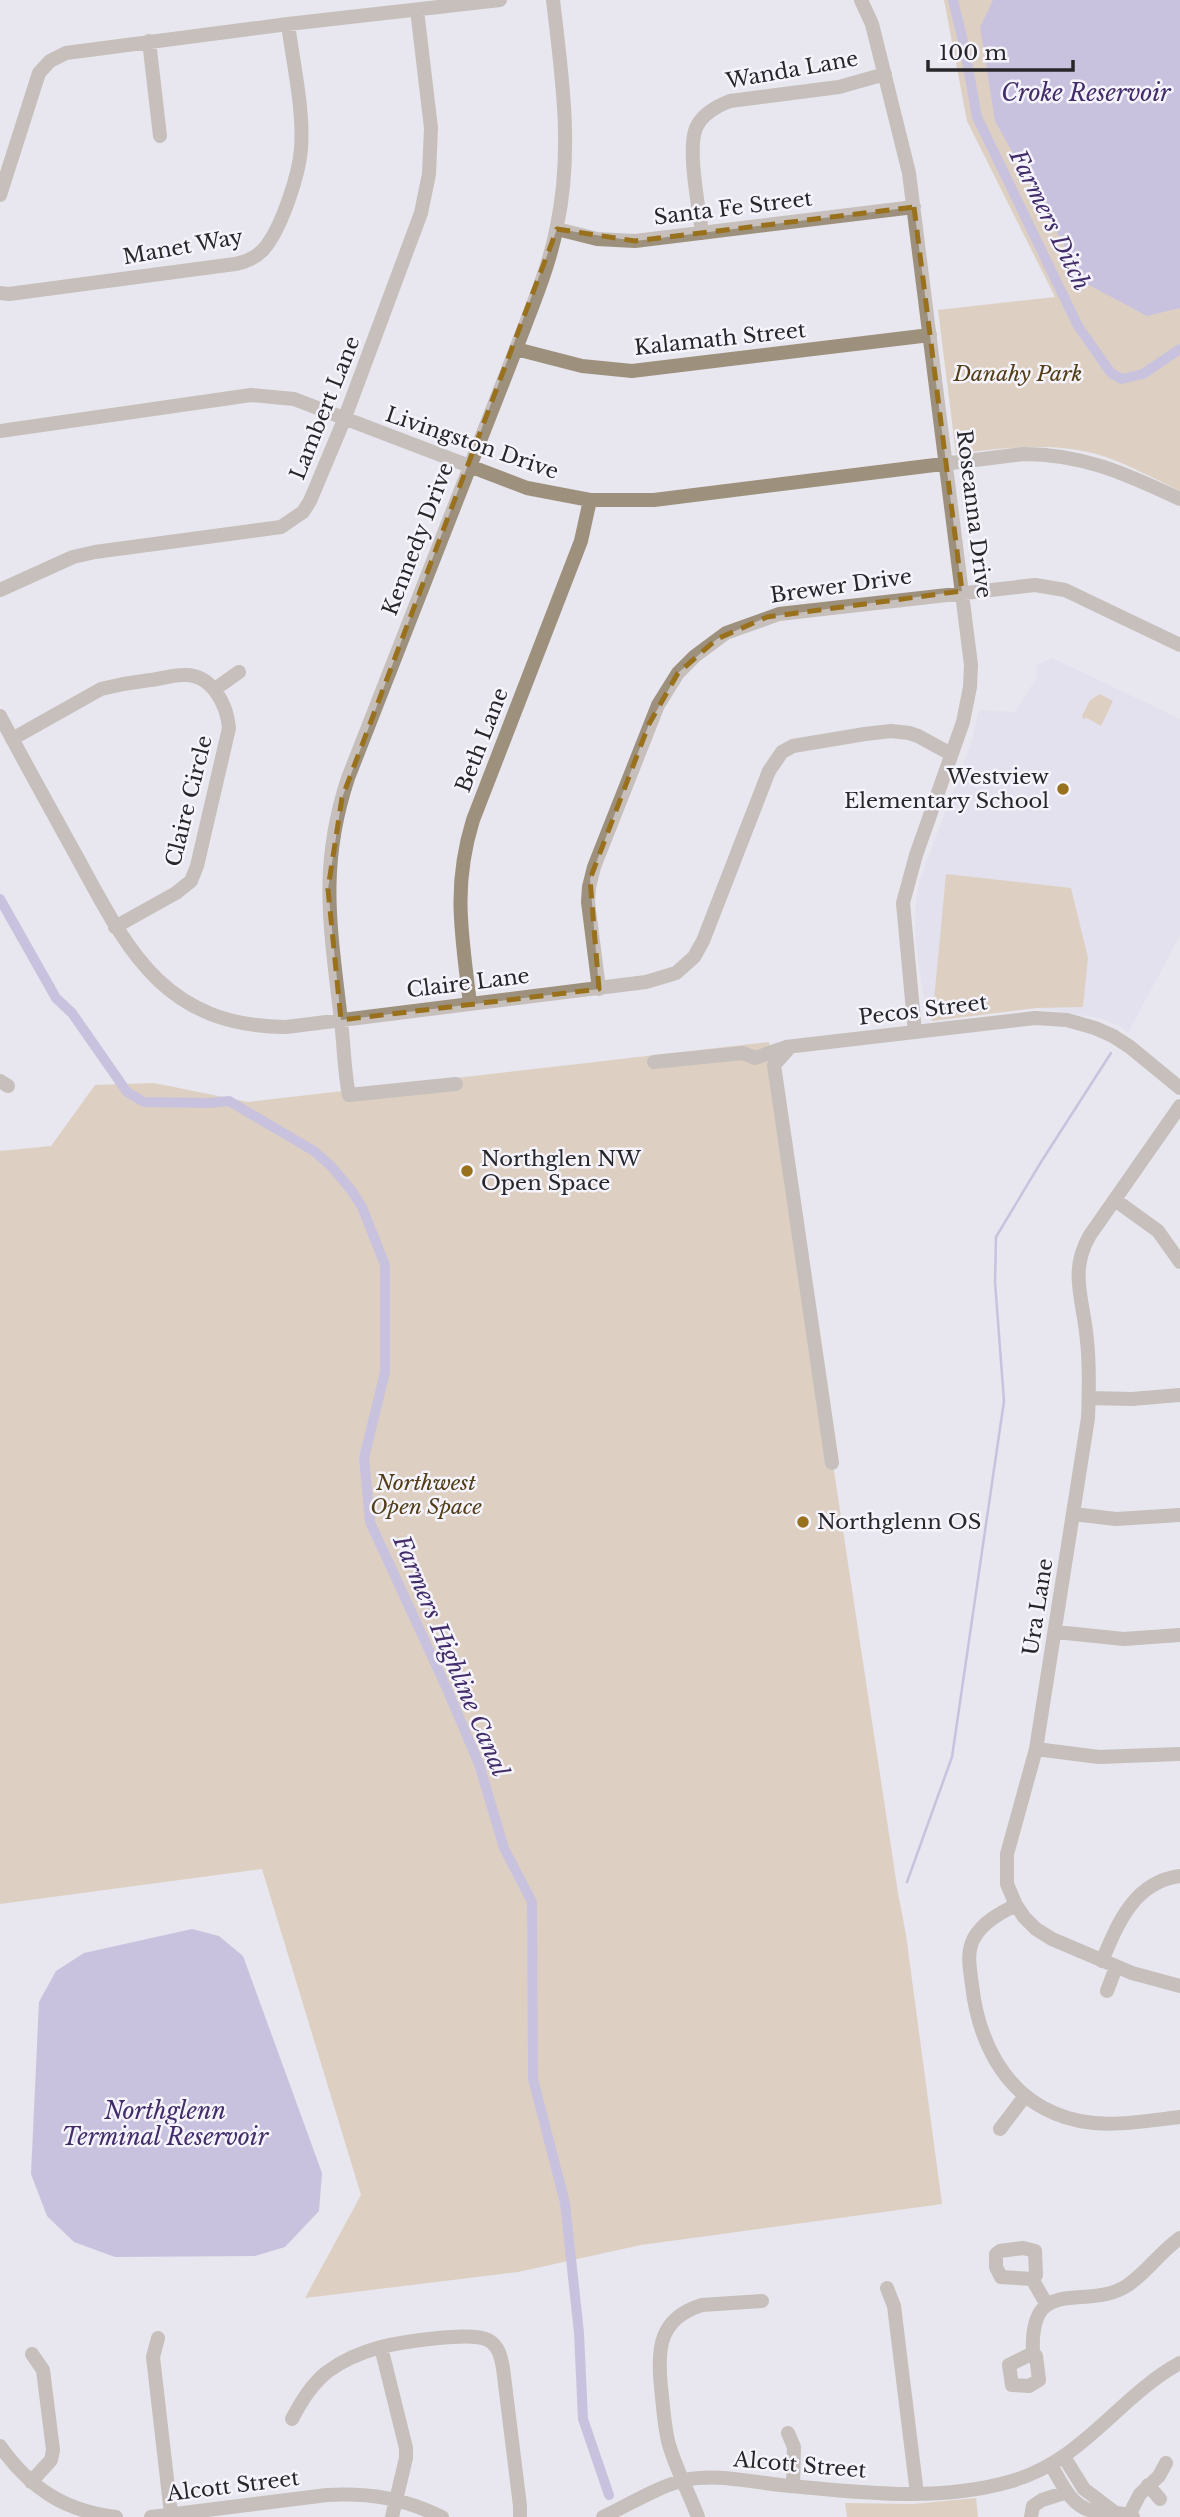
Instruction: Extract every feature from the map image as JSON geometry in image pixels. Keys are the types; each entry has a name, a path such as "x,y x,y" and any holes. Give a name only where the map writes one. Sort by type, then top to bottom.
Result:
{"street":[{"path":"0,195 33,89 43,68 57,57 73,51 149,41 500,0"},
{"name":"Kennedy Drive","path":"456,1084 349,1095 328,889 334,830 348,778 516,349 556,229 563,194 566,145 562,74 553,0"},
{"name":"Roseanna Drive","path":"861,0 872,24 904,149 915,207 971,655 970,687 963,722 916,855 903,903 915,1031"},
{"name":"Lambert Lane","path":"0,590 73,557 267,530 288,524 307,507 344,420 411,242 428,184 431,128 417,10"},
{"name":"Manet Way","path":"0,293 234,264 257,256 269,242 280,218 301,149 301,128 288,24"},
{"path":"149,41 160,136"},
{"name":"Wanda Lane","path":"702,233 693,152 694,138 697,127 716,106 730,101 839,86 885,74"},
{"name":"Santa Fe Street","path":"556,229 617,241 635,241 915,207"},
{"name":"Kalamath Street","path":"516,349 582,366 632,371 930,335"},
{"name":"Livingston Drive","path":"0,431 251,395 294,399 468,468 527,488 590,500 654,500 1023,454 1069,457 1121,471 1180,499"},
{"name":"Beth Lane","path":"470,1004 460,913 463,857 473,820 581,541 590,500"},
{"name":"Brewer Drive","path":"599,989 588,902 590,879 649,724 668,687 678,673 717,639 767,617 814,609 1023,585 1054,587 1092,602 1180,645"},
{"path":"12,739 101,689 186,674 215,689 239,672"},
{"name":"Claire Circle","path":"115,928 176,893 191,881 197,866 229,728 228,714 215,689"},
{"name":"Claire Lane","path":"0,716 115,928 144,967 160,983 201,1010 240,1022 270,1027 599,989 665,978 676,973 694,957 704,941 769,771 782,752 800,743 891,732 918,736 951,754"},
{"name":"Pecos Street","path":"654,1062 743,1053 755,1058 790,1047 1035,1018 1067,1020 1113,1036 1130,1046 1180,1088"},
{"path":"790,1047 774,1065 832,1463"},
{"name":"Ura Lane","path":"1180,1106 1090,1235 1079,1258 1078,1281 1090,1365 1084,1450 1036,1749 1007,1854 1007,1884 1016,1905 1036,1929 1052,1939 1116,1967 1180,1986"},
{"path":"1115,1200 1152,1225 1180,1262"},
{"path":"1089,1398 1132,1399 1180,1395"},
{"path":"1073,1514 1126,1519 1180,1515"},
{"path":"1056,1632 1124,1639 1180,1635"},
{"path":"1036,1749 1099,1757 1140,1758 1180,1754"},
{"path":"1102,1961 1122,1916 1133,1900 1158,1882 1180,1876"},
{"path":"1016,1905 988,1922 970,1947 969,1961 975,2010 983,2037 1000,2068 1025,2096 1066,2118 1101,2124 1180,2117"},
{"path":"1107,1992 1116,1967"},
{"path":"1000,2129 1025,2096"},
{"path":"1032,2353 1034,2324 1047,2305 1064,2299 1114,2292 1127,2286 1180,2238"},
{"path":"1032,2279 1047,2305"},
{"path":"887,2288 894,2306 917,2494"},
{"path":"698,2517 666,2432 659,2361 662,2339 679,2316 693,2308 762,2301"},
{"path":"292,2419 300,2402 328,2372 353,2357 381,2347 458,2337 493,2336 503,2368 520,2517"},
{"path":"158,2338 153,2357 171,2515"},
{"path":"381,2347 406,2448 392,2517"},
{"path":"31,2482 51,2460 53,2450 43,2370 32,2354"},
{"name":"Alcott Street","path":"603,2517 683,2481 723,2479 862,2493 917,2494 1000,2484 1028,2476 1057,2461 1082,2444 1144,2387 1180,2363"},
{"path":"788,2433 794,2447 793,2486"},
{"path":"0,2446 19,2472 59,2500 85,2511 116,2517"},
{"path":"1057,2461 1067,2492 1079,2505 1086,2509 1113,2511 1131,2516 1140,2494 1159,2476 1166,2463"},
{"path":"1057,2461 1084,2489 1113,2511"},
{"path":"1148,2485 1160,2499"},
{"path":"1031,2517 1033,2506 1042,2500 1067,2492"},
{"name":"Alcott Street","path":"152,2517 237,2512 327,2495 375,2494 442,2517"}],"highlighted area":[{"path":"914,207 962,591 767,617 717,639 678,673 649,724 590,879 599,989 341,1020 328,889 342,798 557,229 635,241"}],"shaded area":[{"path":"1052,658 1180,719 1180,935 1128,1033 1120,1026 1100,1018 1037,1008 932,1021 926,1018 916,940 915,913 919,882 972,740 979,710 1015,712 1037,677 1037,665"}],"green space":[{"name":"Danahy Park","path":"944,0 1180,0 1180,491 1117,461 1079,450 1026,447 956,454 938,310 1055,297 967,121"},
{"path":"1100,694 1113,701 1101,726 1087,718 1083,719 1082,716 1090,700"},
{"path":"946,874 1071,888 1088,958 1083,1007 1037,1008 932,1021"},
{"name":"Northwest Open Space","path":"769,1042 906,1935 942,2204 641,2245 518,2272 305,2298 361,2195 262,1869 0,1904 0,1151 51,1146 95,1085 154,1083 248,1102"},
{"path":"976,2498 978,2517 847,2517 845,2503 913,2504"}],"water":[{"name":"Croke Reservoir","path":"993,0 1180,0 1180,308 1147,316 1085,283 995,121 980,27"},
{"name":"Northglenn Terminal Reservoir","path":"192,1929 219,1936 243,1956 322,2173 319,2211 285,2247 255,2256 115,2257 74,2242 47,2216 31,2174 39,2002 56,1971 84,1953"}],"waterway":[{"name":"Farmers Ditch","path":"953,0 977,117 1078,326 1111,373 1122,379 1143,374 1180,349"},
{"name":"Farmers Highline Canal","path":"0,899 56,998 72,1013 127,1092 144,1102 229,1101 314,1151 331,1166 362,1207 385,1265 385,1372 364,1458 370,1522 479,1764 504,1848 532,1902 533,2079 565,2203 579,2333 583,2419 609,2495"},
{"path":"907,1882 952,1757 1004,1401 995,1282 996,1237 1111,1053"}],"place":[{"name":"Westview Elementary School","path":"1063,789"},
{"name":"Northglen NW Open Space","path":"467,1171"},
{"name":"Northglenn OS","path":"803,1522"}]}
